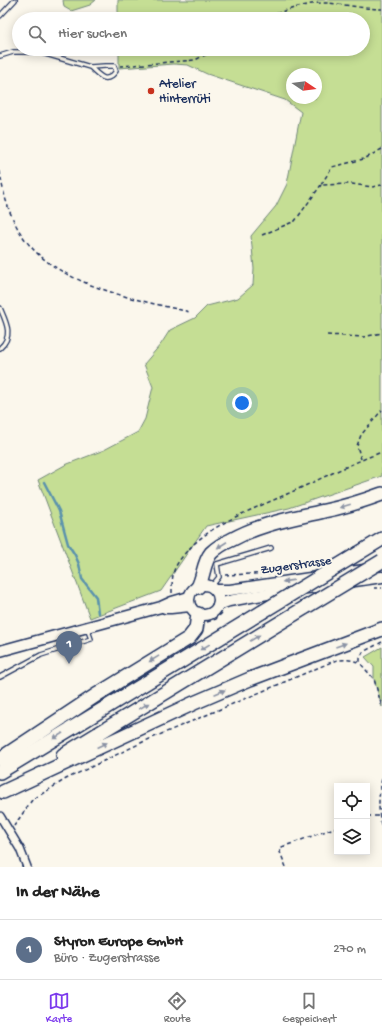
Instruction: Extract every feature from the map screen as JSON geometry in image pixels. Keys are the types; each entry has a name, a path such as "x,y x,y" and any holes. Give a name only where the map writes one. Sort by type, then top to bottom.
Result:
{"highway":[{"path":"0,759 98,694 189,638 196,629 194,601 206,563 210,555 220,546 243,533 260,526 332,509 382,494"},
{"path":"0,772 382,539"},
{"path":"2,793 382,561"},
{"path":"2,793 194,703 250,679 382,629"}],"main road":[{"name":"Zugerstrasse","path":"0,651 161,607 172,602 194,601 207,586 230,590 332,574 382,569"},
{"name":"Zugerstrasse","path":"194,601 208,615 216,610 218,605 229,601 382,577"},
{"path":"213,588 219,597 218,605"}],"street":[{"path":"1,817 20,849 26,867"}],"lane":[{"path":"0,16 15,0"},
{"path":"0,56 12,52"},
{"path":"53,56 90,67 114,66 116,71 107,79 103,78 90,67"},
{"path":"0,308 8,327 8,338 0,348"},
{"path":"213,588 219,577 217,564 271,548"},
{"path":"0,677 41,655 91,639 87,627"}],"path":[{"path":"281,12 325,3 382,9"},
{"path":"114,66 195,60 203,56"},
{"path":"262,235 295,222 332,167 364,159 382,149"},
{"path":"0,171 2,186 12,218 27,242 43,259 59,270 87,283 128,298 190,312"},
{"path":"321,185 352,184 372,187 382,185"},
{"path":"326,335 363,336 382,333"},
{"path":"361,459 357,446 360,435 382,410"},
{"path":"176,595 172,596 173,573 180,560 189,549 206,534 235,518 361,459 382,452"},
{"path":"219,575 282,573"},
{"path":"360,663 360,658 363,652 382,642"},
{"path":"10,832 32,800 66,779 145,741 334,661 343,659 360,663 374,678 382,707"},
{"path":"382,779 379,796 379,816 382,829"},
{"path":"370,816 379,816"},
{"path":"286,867 280,852 282,847 334,828"}],"green space":[{"path":"63,0 96,0 90,5 71,11 64,7"},
{"path":"118,0 382,0 382,476 289,508 206,526 161,591 90,618 38,480 65,465 104,450 138,432 145,419 153,387 144,364 161,344 170,330 195,318 207,306 238,298 253,285 254,269 251,236 276,206 287,184 301,112 290,104 322,104 322,68 286,68 286,101 207,74 188,65 174,64 119,68 119,56 370,56 370,12 118,12"},
{"path":"382,647 382,707 374,679 374,667 365,657"}],"waterway":[{"path":"44,482 59,511 68,544 79,564 82,579 96,597 98,613"}],"place":[{"name":"Atelier Hinterrüti","path":"151,91"},
{"name":"Styron Europe GmbH","path":"69,664"}]}
